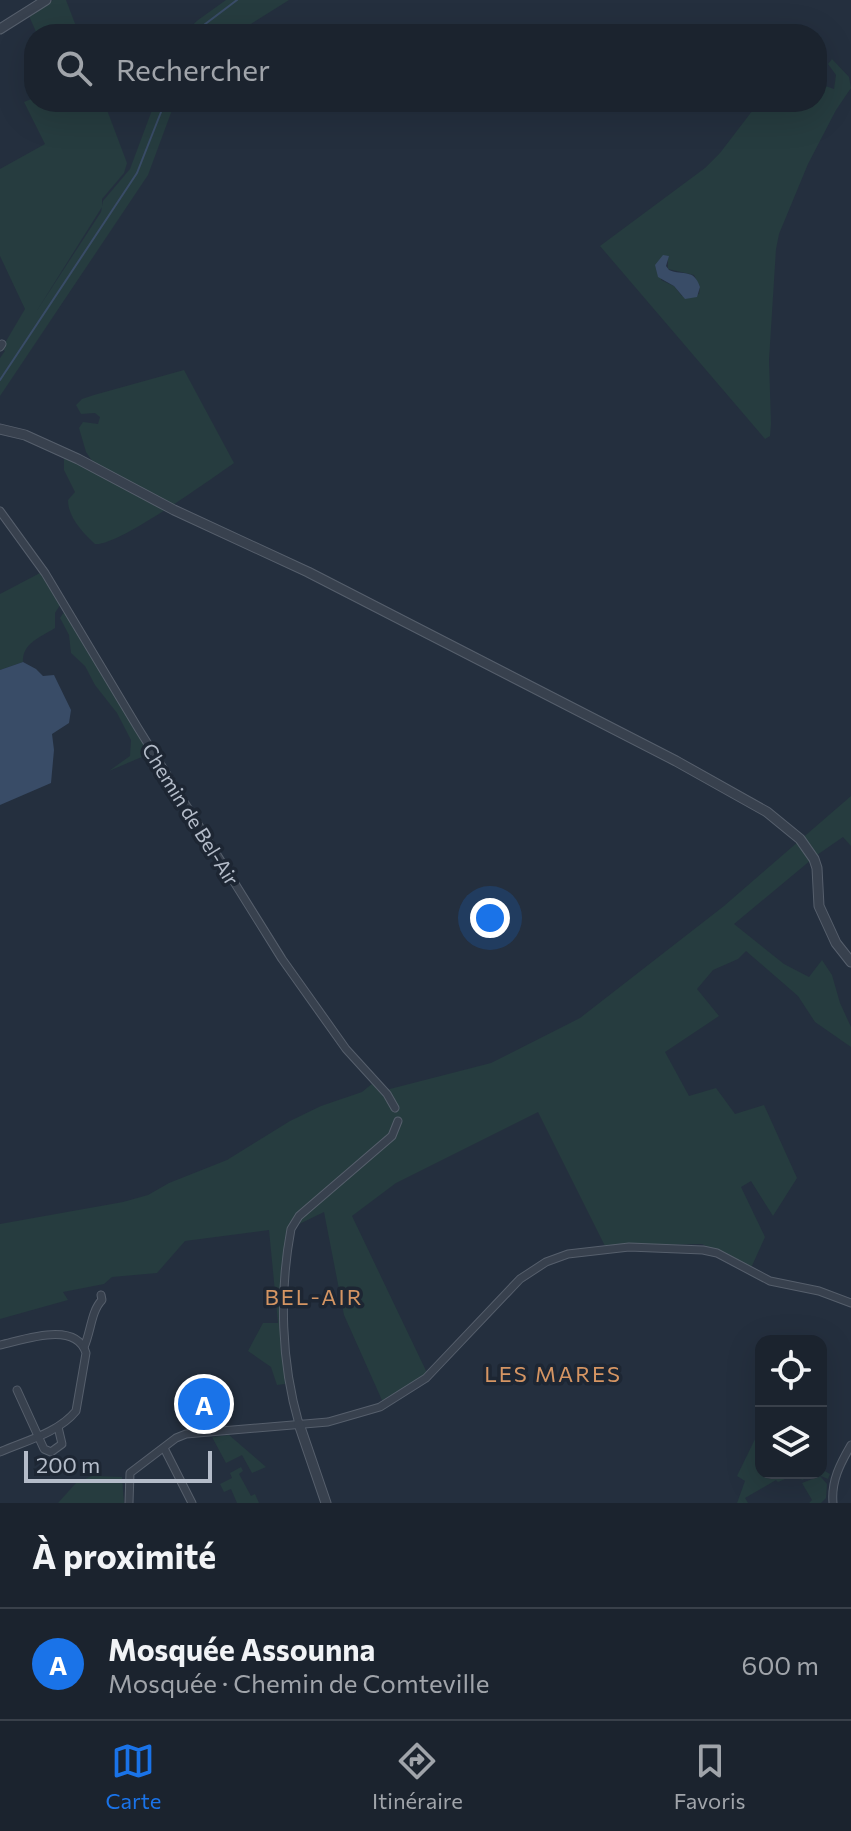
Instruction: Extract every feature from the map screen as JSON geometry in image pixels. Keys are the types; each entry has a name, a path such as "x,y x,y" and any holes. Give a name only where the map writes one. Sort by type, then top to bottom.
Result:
{"street":[{"path":"0,29 46,0"},
{"path":"0,429 25,435 78,459 174,510 308,572 739,795 785,825 800,839 815,862 819,906 836,943 851,962"},
{"name":"Chemin de Bel-Air","path":"0,511 45,573 292,974 346,1049 387,1094 395,1108"},
{"path":"326,1503 288,1381 284,1321 291,1229 299,1216 394,1133 398,1121"},
{"path":"129,1503 129,1474 186,1434 347,1419 380,1407 403,1394 426,1378 520,1279 546,1262 568,1254 629,1247 703,1250 717,1253 770,1281 819,1291 851,1303"},
{"path":"81,1344 91,1332 101,1295"},
{"path":"0,1345 50,1334 63,1335 81,1344 86,1353 76,1411 58,1427 0,1452"},
{"path":"17,1390 44,1449 51,1452 62,1444 58,1427"},
{"path":"833,1503 832,1490 838,1468 851,1445"},
{"path":"164,1448 192,1503"}],"green space":[{"path":"53,0 66,0 75,24 33,24 29,16"},
{"path":"226,0 289,0 251,24 194,24"},
{"path":"832,59 849,77 851,88 808,164 779,234 776,249 769,360 771,424 770,436 765,439 600,246 705,168 751,112 827,112 827,87 834,89 836,75 828,64","holes":["668,255 668,269 694,275 700,287 699,294 682,296 674,286 661,280"]},
{"path":"29,112 108,112 127,163 124,173 102,199 102,206 130,169 151,112 171,112 148,175 0,396 0,358 5,351 2,348 25,309 0,256 0,169 45,144","holes":["102,207 101,212 36,312"]},
{"path":"184,370 234,463 143,524 123,535 95,544 70,512 68,500 75,492 64,470 64,457 103,477 86,452 79,428 83,422 98,424 100,417 95,413 81,414 76,405 94,395"},
{"path":"40,573 60,605 55,613 55,628 29,645 23,662 0,670 0,594"},
{"path":"64,612 151,753 109,771 130,756 131,740 85,666 71,653 69,635 60,618"},
{"path":"851,796 851,846 843,837 734,924 784,964 809,977 822,960 832,975 851,1027 851,1047 815,1022 798,996 746,951 738,959 713,970 697,989 719,1016 665,1052 689,1096 716,1088 735,1114 764,1105 797,1178 773,1216 751,1181 741,1187 765,1237 751,1268 702,1244 605,1246 538,1112 396,1183 352,1216 429,1377 385,1407 344,1315 324,1212 289,1229 283,1322 285,1384 277,1385 271,1367 248,1351 263,1323 278,1323 269,1230 185,1241 157,1273 112,1277 104,1284 63,1292 68,1300 0,1319 0,1224 148,1195 169,1183 227,1160 290,1121 362,1092 373,1083 382,1091 491,1063 580,1018 724,906"},
{"path":"229,1435 266,1467 252,1473 242,1455 226,1463 212,1437"},
{"path":"755,1439 755,1479 785,1479 776,1480 745,1498 748,1503 737,1503 745,1481 737,1476"},
{"path":"241,1467 243,1471 239,1474 251,1496 255,1494 259,1503 237,1503 231,1489 224,1492 220,1484 232,1478 230,1473"},
{"path":"92,1476 122,1477 124,1503 58,1503 76,1483"},
{"path":"823,1479 827,1484 826,1498 821,1503 809,1503 812,1500 802,1483"}],"water":[{"path":"663,255 669,256 666,266 669,270 695,277 700,287 697,297 685,299 674,286 658,277 655,265"},
{"path":"23,662 43,676 54,675 71,710 69,723 52,734 51,783 0,805 0,670"}],"waterway":[{"path":"205,24 237,0"},
{"path":"0,380 137,173 161,112"}],"place":[{"name":"Mosquée Assounna","path":"204,1404"}],"district":[{"name":"BEL-AIR","path":"314,1296"},
{"name":"LES MARES","path":"553,1373"}]}
